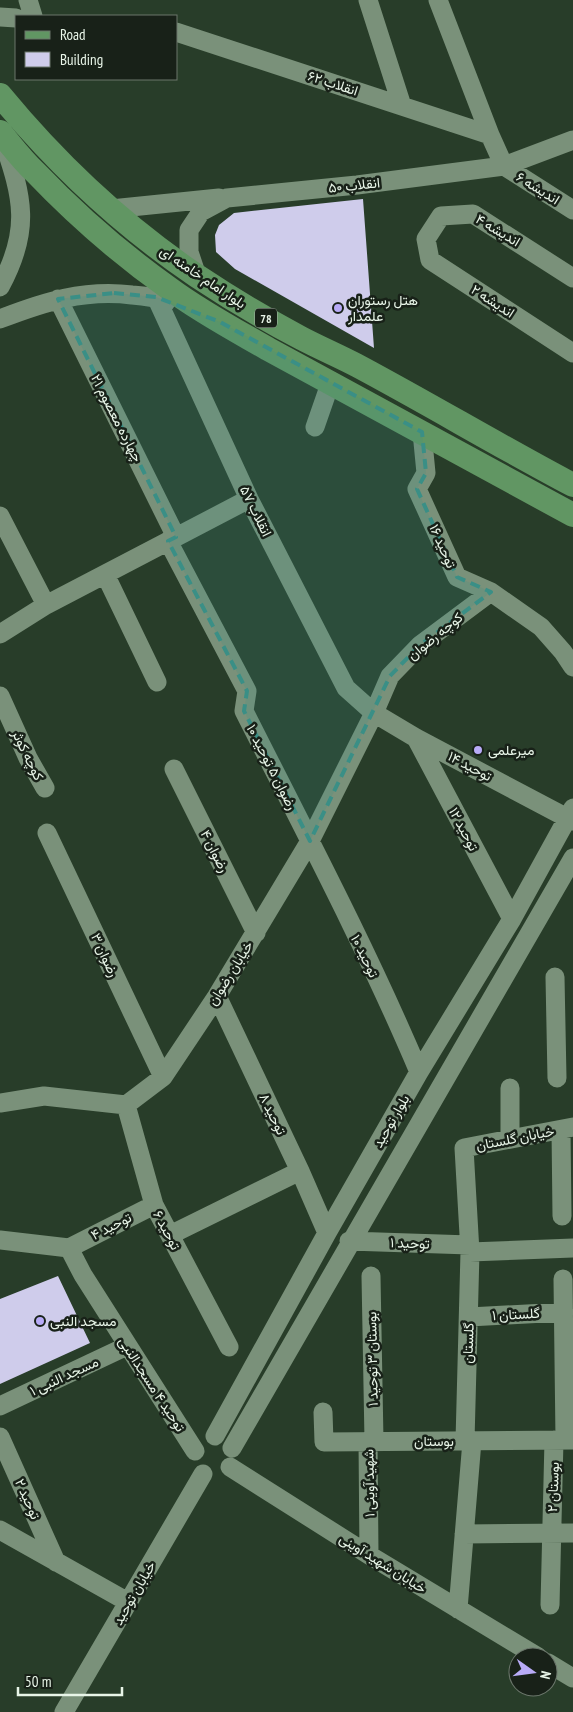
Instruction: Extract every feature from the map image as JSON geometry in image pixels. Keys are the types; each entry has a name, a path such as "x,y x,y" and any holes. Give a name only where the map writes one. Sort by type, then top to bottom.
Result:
{"main road":[{"name":"بلوار امام خامنه ای","path":"0,95 60,162 111,209 148,240 197,276 300,338 358,366 573,486"},
{"name":"بلوار امام خامنه ای","path":"0,132 54,191 130,259 171,290 220,322 573,515"},
{"path":"443,443 456,441 459,435 452,418"},
{"path":"536,494 526,482 530,474 546,471"}],"street":[{"path":"28,0 33,15"},
{"path":"368,0 402,106"},
{"path":"438,0 490,135 504,166"},
{"path":"0,17 15,18"},
{"name":"انقلاب ۶۲","path":"178,33 490,135"},
{"path":"0,132 18,186 21,205 21,227 16,251 0,287"},
{"name":"انقلاب ۵۰","path":"197,276 189,252 189,230 201,212 227,198 357,186 504,166 573,140"},
{"name":"اندیشه ۶","path":"504,166 573,210"},
{"path":"111,209 227,198"},
{"name":"اندیشه ۴","path":"426,239 441,216 473,214 573,278"},
{"name":"اندیشه ۲","path":"426,239 430,260 573,353"},
{"path":"0,319 31,306 58,299 114,293 156,297 220,322"},
{"name":"انقلاب ۵۷","path":"156,297 249,498 346,688 374,713"},
{"name":"چهارده معصوم ۲۱","path":"58,299 172,539 247,691"},
{"path":"315,428 331,382"},
{"name":"توحید ۱۶","path":"422,432 426,473 417,488 457,576 491,592 540,627 563,652 573,667"},
{"path":"0,634 46,605 249,498"},
{"path":"0,516 46,605"},
{"path":"105,574 157,682"},
{"name":"کوچه رضوان","path":"374,713 390,676 420,645 491,592"},
{"name":"رضوان ۵ توحید ۱۰","path":"247,691 244,711 310,841"},
{"name":"کوچه کوثر","path":"0,696 28,758 45,788"},
{"name":"توحید ۱۴","path":"374,713 416,738 571,816"},
{"name":"خیابان رضوان","path":"126,1105 163,1077 217,996 310,841 374,713"},
{"name":"توحید ۱۲","path":"416,738 512,919"},
{"name":"رضوان ۴","path":"174,769 256,933"},
{"name":"بلوار توحید","path":"215,1436 327,1233 419,1072 512,919 571,816"},
{"name":"رضوان ۳","path":"47,834 163,1077"},
{"name":"توحید ۱۰","path":"310,841 419,1072"},
{"name":"بلوار توحید","path":"232,1448 349,1241 573,858"},
{"path":"557,1078 561,989"},
{"name":"توحید ۸","path":"217,996 300,1171 327,1233"},
{"path":"510,1088 510,1139"},
{"path":"0,1104 44,1096 126,1105"},
{"name":"توحید ۶","path":"126,1105 154,1205 228,1347"},
{"path":"562,1216 567,1128"},
{"name":"خیابان گلستان","path":"470,1249 464,1148 567,1128"},
{"path":"170,1235 300,1171"},
{"name":"توحید ۴","path":"69,1248 154,1205"},
{"path":"0,1240 69,1248"},
{"name":"توحید ۱","path":"349,1241 470,1249 573,1248"},
{"name":"توحید ۴ مسجدالنبی","path":"69,1248 83,1275 194,1451"},
{"name":"گلستان","path":"458,1609 469,1441 468,1317 470,1249"},
{"name":"بوستان ۳ توحید ۱","path":"371,1276 371,1441"},
{"name":"بوستان ۲","path":"550,1605 552,1534 564,1440 569,1371 563,1279"},
{"name":"گلستان ۱","path":"468,1317 564,1312"},
{"name":"مسجد النبی ۱","path":"0,1406 127,1346"},
{"path":"234,1403 237,1411 243,1415 250,1416"},
{"name":"بوستان","path":"323,1412 324,1442 564,1440"},
{"path":"215,1436 225,1440 232,1448 234,1458 230,1467 223,1474 213,1476 203,1474 195,1464 194,1451 202,1440 215,1436"},
{"name":"توحید ۲","path":"0,1437 56,1562"},
{"name":"شهید آوینی ۱","path":"369,1555 371,1441"},
{"name":"خیابان شهید آوینی","path":"230,1467 369,1555 521,1647"},
{"name":"خیابان توحید","path":"64,1712 203,1474"},
{"path":"0,1530 128,1602"},
{"path":"464,1534 573,1533"},
{"path":"558,1669 573,1678"}],"highlighted area":[{"path":"114,293 156,297 220,322 422,432 426,473 417,489 457,577 491,592 420,645 390,676 310,841 244,711 247,691 168,541 176,537 58,299"}],"building":[{"name":"هتل رستوران علمدار","path":"363,199 374,348 235,269 216,252 215,235 219,225 234,213"},
{"name":"مسجد النبی","path":"58,1276 90,1343 0,1384 0,1299"}],"place":[{"name":"هتل رستوران علمدار","path":"338,308"},
{"name":"میرعلمی","path":"478,750"},
{"name":"مسجد النبی","path":"40,1321"}]}
